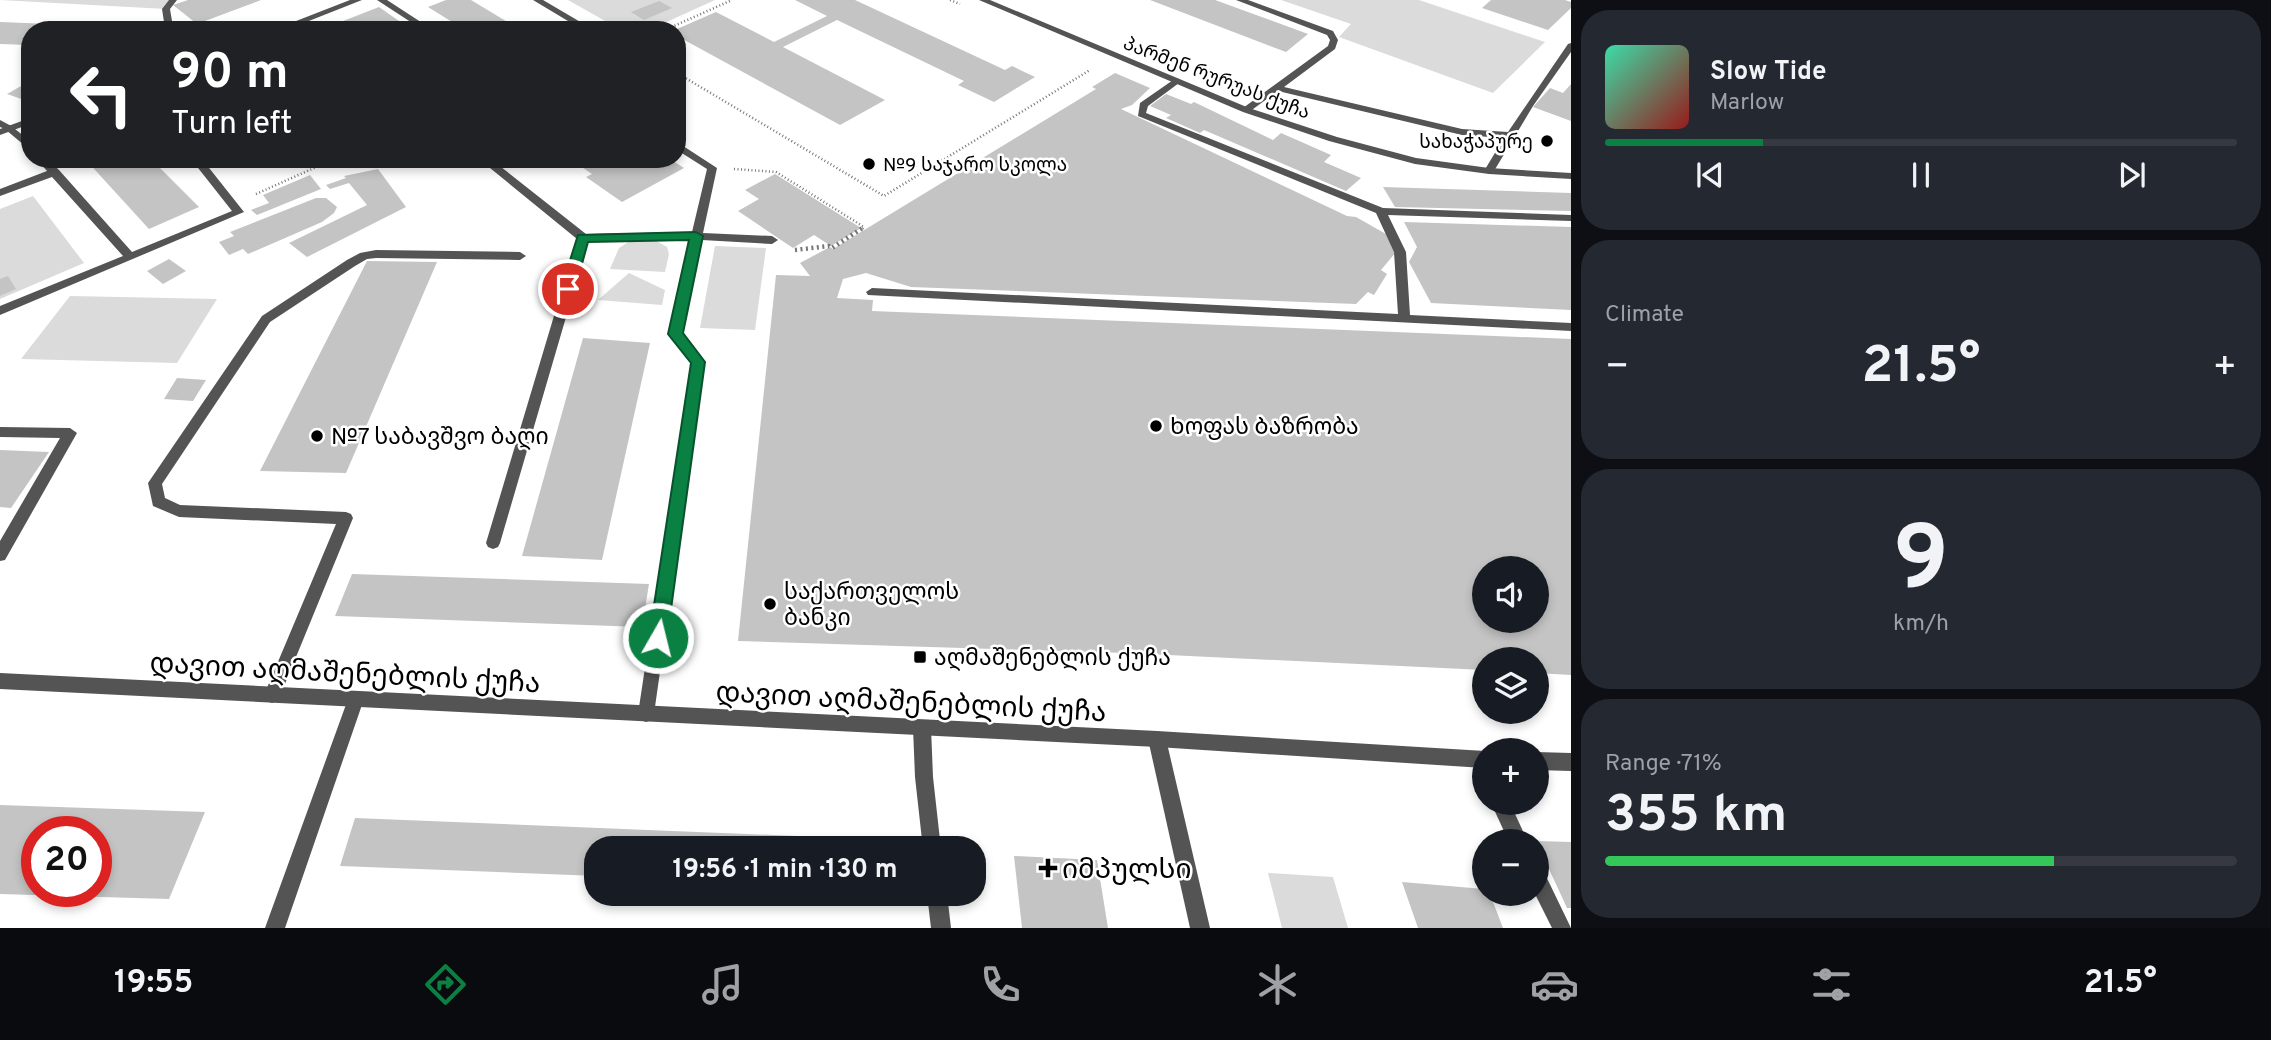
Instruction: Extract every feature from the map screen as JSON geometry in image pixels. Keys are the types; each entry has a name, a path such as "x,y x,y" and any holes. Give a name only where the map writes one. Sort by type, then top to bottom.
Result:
{"street":[{"path":"168,21 166,9 173,0"},
{"path":"301,21 358,0"},
{"path":"381,0 414,21"},
{"path":"537,0 574,21"},
{"name":"პარმენ რურუას ქუჩა","path":"983,0 1246,110 1333,139 1415,161 1489,171 1571,176"},
{"path":"998,6 1008,0"},
{"path":"1240,0 1329,33 1334,40 1332,47 1246,110"},
{"path":"1489,171 1571,46"},
{"path":"1176,81 1143,105 1141,114 1381,211 1571,218"},
{"path":"1276,88 1462,132 1511,135"},
{"path":"3,127 21,123"},
{"path":"3,127 21,140"},
{"path":"646,714 698,362 675,334 712,168 686,151"},
{"path":"51,168 129,256"},
{"path":"0,311 239,212 203,168"},
{"path":"495,168 583,238 696,236 772,240"},
{"path":"0,193 55,172"},
{"path":"1381,211 1400,252 1405,319"},
{"path":"493,543 583,238"},
{"path":"272,695 346,519 179,511 158,502 155,483 266,319 351,263 364,256 376,254 520,256"},
{"path":"872,292 1571,327"},
{"path":"0,432 70,433 0,555"},
{"name":"დავით აღმაშენებლის ქუჩა","path":"0,681 1157,739 1472,762"},
{"path":"275,928 356,699"},
{"path":"922,727 931,836"},
{"path":"1157,739 1200,928"},
{"path":"1549,761 1571,762"},
{"path":"1549,902 1562,928"},
{"path":"938,906 941,928"}],"path":[{"path":"685,21 732,0"},
{"path":"950,0 963,5"},
{"path":"686,78 884,196 1091,69 1088,59"},
{"path":"239,212 249,198 314,168"},
{"path":"712,168 776,172 864,227 832,248 829,246 795,250 772,240"}],"shaded area":[{"path":"0,0 173,0 166,9"},
{"path":"568,0 715,0 669,21 605,21"},
{"path":"1281,0 1419,0 1545,42 1493,93 1339,37 1351,24"},
{"path":"33,196 84,263 0,299 0,209"},
{"path":"633,239 653,239 667,247 669,254 665,272 610,269 619,248"},
{"path":"715,246 766,248 755,330 700,328"},
{"path":"629,273 665,290 662,305 598,300"},
{"path":"70,296 217,299 177,363 21,359"},
{"path":"1268,873 1333,877 1348,928 1282,928"}],"building":[{"path":"188,0 261,0 205,21 193,21 173,5"},
{"path":"446,0 471,0 506,21 451,21 428,7"},
{"path":"795,0 855,0 1005,70 1012,66 1035,77 994,102 958,85 964,81 837,20 783,47 885,100 840,125 686,41 686,25 716,12 774,42 827,16"},
{"path":"1150,0 1215,0 1308,34 1286,52"},
{"path":"1491,0 1565,0 1571,2 1571,8 1548,30 1482,8"},
{"path":"659,1 672,8 644,20 631,12"},
{"path":"379,7 399,21 343,21"},
{"path":"0,22 21,23 21,45 0,44"},
{"name":"Ხოფას Ბაზრობა","path":"1115,73 1150,88 1132,105 1121,109 1347,216 1356,217 1386,234 1396,252 1381,270 1387,274 1374,295 1368,292 1356,304 911,287 866,273 843,279 837,298 873,300 872,311 1571,339 1571,675 1549,674 1549,647 1472,647 1472,669 1127,653 738,641 776,275 810,276 800,263 830,247 833,249 1096,89 1092,87"},
{"path":"1571,84 1571,121 1533,107 1550,88 1563,93"},
{"path":"21,86 21,99 7,94"},
{"path":"1166,94 1191,104 1194,102 1273,140 1281,133 1331,155 1324,162 1361,178 1346,191 1204,130 1200,133 1166,118 1171,115 1150,106"},
{"path":"93,168 160,168 199,207 149,229"},
{"path":"583,168 684,168 622,202 586,177 592,174"},
{"path":"378,169 406,207 307,257 289,243 367,205 349,183 330,189 326,185 346,178 344,176"},
{"path":"775,174 861,228 831,246 814,235 793,248 738,211 759,199 745,190"},
{"path":"310,175 321,189 257,215 251,210 269,203 263,195"},
{"path":"1383,187 1571,193 1571,211 1395,207"},
{"path":"316,198 326,198 337,207 334,213 322,222 248,254 243,249 229,255 219,242 234,236 230,232"},
{"path":"1404,222 1571,227 1571,310 1431,303 1409,262 1417,247"},
{"path":"169,259 186,271 163,284 147,271"},
{"path":"367,261 437,262 346,473 260,471"},
{"path":"8,276 16,289 0,296 0,279"},
{"path":"583,338 650,343 602,560 522,556"},
{"path":"177,378 206,380 193,401 164,399"},
{"path":"0,450 49,452 11,508 0,507"},
{"path":"352,574 649,584 642,627 335,616"},
{"path":"0,805 205,812 169,899 112,897 112,816 21,816 21,895 0,894"},
{"path":"355,818 797,836 584,836 584,875 340,866"},
{"path":"1549,841 1571,842 1571,908 1567,908 1549,869"},
{"path":"1014,856 1097,860 1108,928 1022,928"},
{"path":"1402,882 1472,888 1472,906 1495,906 1503,928 1418,928"}],"place":[{"name":"სახაჭაპურე","path":"1547,141"},
{"name":"№9 საჯარო სკოლა","path":"869,164"},
{"name":"Ხოფას Ბაზრობა","path":"1156,426"},
{"name":"№7 საბავშვო ბაღი","path":"317,436"},
{"name":"საქართველოს ბანკი","path":"770,604"},
{"name":"აღმაშენებლის ქუჩა","path":"920,657"},
{"name":"იმპულსი","path":"1048,868"}],"route":[{"path":"568,289 583,238 696,236 675,334 698,362 658,638"}]}
